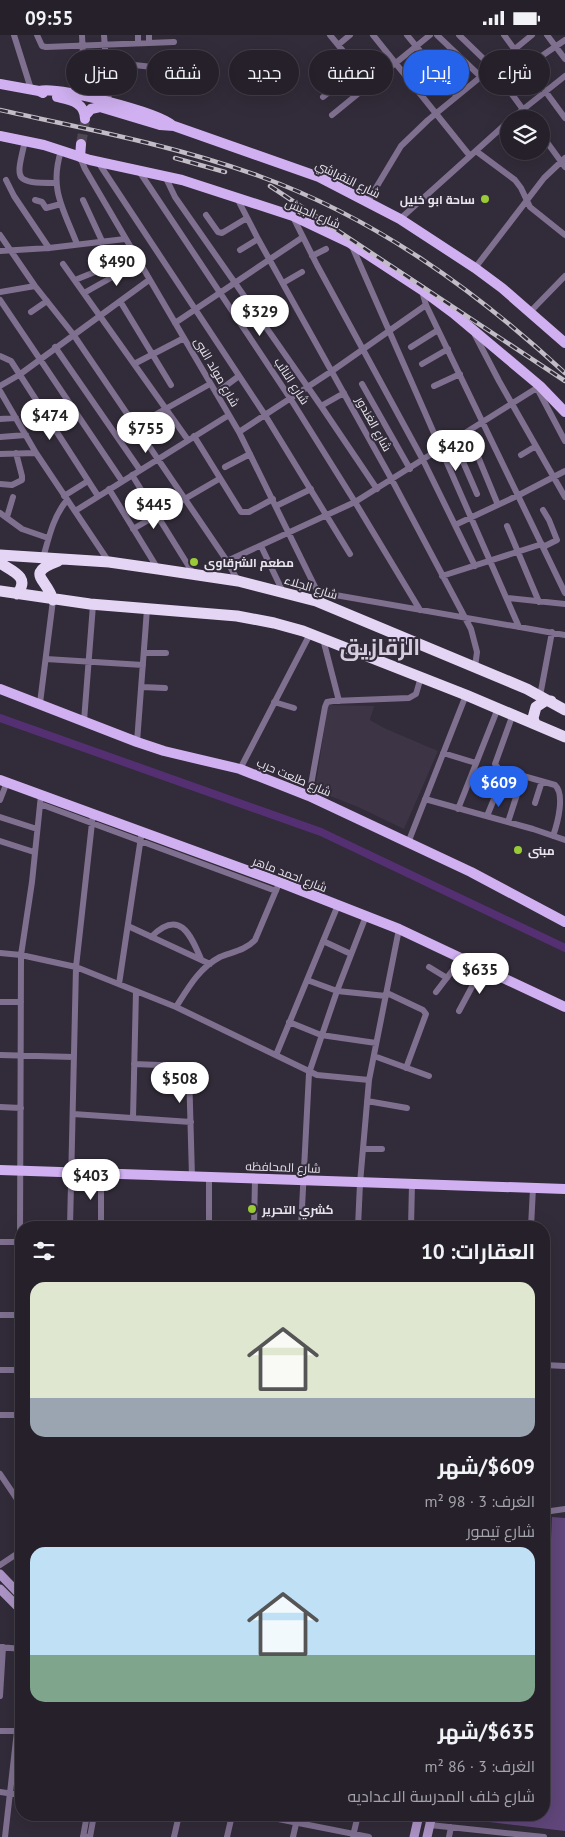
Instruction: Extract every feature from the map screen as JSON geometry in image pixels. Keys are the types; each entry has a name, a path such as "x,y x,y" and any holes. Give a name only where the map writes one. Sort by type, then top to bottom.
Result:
{"highway":[{"name":"شارع الجلاء","path":"0,555 43,558 61,555 238,581 324,604 527,689 565,710"},
{"path":"53,600 51,593 40,576 40,571 61,555"},
{"path":"0,563 18,574 21,579 21,589 17,594"},
{"path":"0,591 93,605 218,614 256,619 310,634 466,695 565,737"},
{"path":"517,716 526,715 531,705 530,694 527,689"},
{"path":"535,723 533,718 536,707 545,701 551,701"}],"main road":[{"name":"شارع النقراشي","path":"0,84 35,90 77,103 83,108 85,119 91,109 100,107 160,125 174,126"},
{"name":"شارع النقراشي","path":"35,90 52,89 109,102 158,117 174,126 319,177 400,219 475,267 565,343"},
{"name":"شارع الجيش","path":"0,135 80,157 165,175 237,197 293,216 350,243 422,290 471,327 565,412"},
{"path":"80,157 81,144"},
{"name":"شارع طلعت حرب","path":"0,689 137,742 164,751 240,769 309,796 471,872 565,922"},
{"name":"شارع احمد ماهر","path":"4,781 40,799 277,887 338,905 399,929 565,1007"},
{"name":"شارع المحافظه","path":"0,1171 565,1189"}],"street":[{"path":"14,35 35,90"},
{"path":"37,35 44,47 174,42"},
{"path":"82,35 86,97"},
{"path":"104,35 105,50"},
{"path":"120,35 120,44"},
{"path":"138,35 138,43"},
{"path":"149,35 149,43"},
{"path":"330,35 342,50"},
{"path":"338,45 350,35"},
{"path":"373,35 470,156"},
{"path":"407,35 457,96"},
{"path":"393,65 430,35"},
{"path":"437,35 479,75"},
{"path":"504,35 515,49 532,35"},
{"path":"547,35 565,59"},
{"path":"464,36 479,53"},
{"path":"550,50 565,40"},
{"path":"550,87 565,76"},
{"path":"368,201 401,146 479,77"},
{"path":"108,95 109,102"},
{"path":"332,115 357,95"},
{"path":"513,95 523,108 540,95"},
{"path":"550,95 564,114"},
{"path":"400,219 500,129"},
{"path":"25,141 19,166 21,177 28,183 55,183"},
{"path":"475,267 544,178 564,162 550,145"},
{"path":"61,151 55,183 77,244"},
{"path":"476,151 515,180 526,200 536,212 565,235"},
{"name":"شارع مولد النبى","path":"80,157 84,169 239,432 324,604"},
{"path":"98,161 265,415 350,554"},
{"name":"شارع النائب","path":"138,169 290,398 420,610"},
{"path":"165,175 175,197 308,387 376,489"},
{"path":"6,180 14,196 49,248"},
{"name":"شارع الغندور","path":"237,197 258,239 392,480 465,618 475,640 477,652 475,667"},
{"path":"35,200 42,202 46,208 61,204"},
{"path":"83,200 102,241"},
{"path":"206,215 218,232 222,233 247,218"},
{"path":"293,216 312,256 423,461 475,566"},
{"path":"0,235 35,286 73,334 227,561 238,581"},
{"path":"175,323 303,237"},
{"path":"0,251 49,248 125,239"},
{"path":"240,250 258,239"},
{"path":"350,243 519,627"},
{"path":"312,256 326,249"},
{"path":"84,293 138,262"},
{"path":"63,263 166,409 191,438 241,512 249,512 273,499"},
{"path":"75,280 112,265 118,266 122,272"},
{"path":"283,283 302,272"},
{"path":"530,313 565,276"},
{"path":"0,386 19,375 55,347 150,280"},
{"path":"0,292 35,286"},
{"path":"422,290 426,305 565,592"},
{"path":"0,300 122,481"},
{"path":"31,312 47,301"},
{"path":"120,301 171,385"},
{"path":"239,432 332,371 426,305"},
{"path":"471,327 565,497"},
{"path":"411,347 438,330"},
{"path":"134,364 184,338"},
{"path":"55,347 140,470"},
{"path":"422,364 448,349"},
{"path":"0,356 11,361 98,496"},
{"path":"434,386 460,373"},
{"path":"216,393 239,376"},
{"path":"135,426 210,384"},
{"path":"362,384 410,469"},
{"path":"227,561 355,502 539,387 565,441"},
{"path":"0,391 36,453 109,562"},
{"path":"321,406 344,393"},
{"path":"75,511 229,415"},
{"path":"0,419 16,418"},
{"path":"0,437 26,435"},
{"path":"454,441 477,494"},
{"path":"521,455 536,446"},
{"path":"474,447 498,505"},
{"path":"0,453 36,453"},
{"path":"0,484 12,485 22,480 16,453"},
{"path":"226,467 250,453"},
{"path":"455,525 565,471"},
{"path":"132,475 194,575"},
{"path":"134,529 219,479"},
{"path":"43,558 53,521 66,498 88,481"},
{"path":"109,489 158,569"},
{"path":"276,506 310,489"},
{"path":"7,517 13,497"},
{"path":"442,576 542,546 556,540 550,520 543,510"},
{"path":"0,513 22,529 48,539"},
{"path":"507,526 539,602"},
{"path":"261,546 283,593"},
{"path":"318,592 565,635"},
{"path":"507,598 565,604"},
{"path":"40,703 53,600"},
{"path":"84,721 93,605"},
{"path":"137,742 147,609"},
{"path":"540,696 552,632"},
{"path":"240,769 310,634"},
{"path":"323,639 339,701"},
{"path":"144,653 166,653"},
{"path":"46,659 143,665"},
{"path":"309,796 325,707 330,701 409,698 416,693 421,677"},
{"path":"142,687 165,688"},
{"path":"408,843 466,695"},
{"path":"274,703 294,708"},
{"path":"458,809 498,708"},
{"path":"517,716 495,764 499,769 559,787 565,799 553,836"},
{"path":"443,753 476,763"},
{"path":"508,821 523,775"},
{"path":"0,800 4,781"},
{"path":"535,803 542,781"},
{"path":"21,1221 21,955 32,882 40,799"},
{"path":"425,799 508,821 565,840"},
{"path":"487,816 494,799"},
{"path":"0,817 37,829"},
{"path":"70,1221 76,967 92,818"},
{"path":"119,984 142,836"},
{"path":"0,841 34,852"},
{"path":"176,1007 193,980 210,964 221,957 248,946 256,940 277,887"},
{"path":"276,1055 338,905"},
{"path":"301,1221 309,1073 321,1035 366,916"},
{"path":"151,937 164,925 178,925 189,933 201,959"},
{"path":"128,926 210,964"},
{"path":"358,1221 369,1079 399,929"},
{"path":"323,941 351,954"},
{"path":"0,953 21,955 76,967 176,1007 309,1073 369,1079"},
{"path":"436,992 462,958"},
{"path":"429,967 447,978"},
{"path":"459,1011 482,968"},
{"path":"307,981 337,991 386,994 423,1010 426,1014 406,1067"},
{"path":"133,1118 136,991"},
{"path":"0,1002 21,1002"},
{"path":"290,1022 321,1035 376,1043"},
{"path":"0,1055 74,1057"},
{"path":"374,1056 429,1075"},
{"path":"134,1064 184,1066 188,1068 190,1072 192,1177"},
{"path":"367,1101 407,1108"},
{"path":"0,1107 21,1108"},
{"path":"73,1114 191,1122"},
{"path":"363,1149 382,1149"},
{"path":"101,1221 102,1174"},
{"path":"209,1177 209,1221"},
{"path":"254,1221 255,1179"},
{"path":"411,1221 412,1184"},
{"path":"531,1221 533,1188"},
{"path":"0,1242 15,1242"},
{"path":"0,1315 15,1315"},
{"path":"550,1365 565,1366"},
{"path":"0,1370 15,1371"},
{"path":"0,1415 15,1415"},
{"path":"0,1474 15,1496"},
{"path":"550,1512 565,1509"},
{"path":"0,1565 15,1555"},
{"path":"0,1574 15,1590"},
{"path":"0,1589 15,1604"},
{"path":"0,1696 2,1647 15,1648"},
{"path":"0,1731 15,1731"},
{"path":"6,1837 15,1759"},
{"path":"0,1792 15,1794"},
{"path":"85,1837 86,1821"},
{"path":"85,1837 92,1821"},
{"path":"174,1837 177,1821"},
{"path":"227,1837 231,1821"},
{"path":"286,1821 370,1837"},
{"path":"353,1835 356,1821"},
{"path":"414,1837 418,1821"},
{"path":"427,1837 431,1821"},
{"path":"293,1837 296,1823"},
{"path":"430,1825 498,1835 544,1837"},
{"path":"449,1837 451,1827"},
{"path":"465,1837 466,1829"}],"shaded area":[{"path":"328,705 374,706 370,720 438,751 404,829 358,807 315,790"},
{"path":"552,1517 565,1518 565,1831 481,1821 550,1821 550,1561"}],"waterway":[{"path":"0,718 321,832 565,948"}],"tunnel":[{"path":"81,144 85,122"}],"railway":[{"path":"0,110 131,139 196,156 228,165 302,193 343,213 422,259 496,313 565,373"},
{"path":"175,158 225,172"},
{"path":"270,186 565,381"}],"place":[{"name":"ساحة ابو خليل","path":"485,199"},
{"name":"مطعم الشرقاوى","path":"194,562"},
{"name":"مبنى","path":"518,850"},
{"name":"كشري التحرير","path":"252,1209"}],"district":[{"name":"الزقازيق","path":"380,647"}]}
